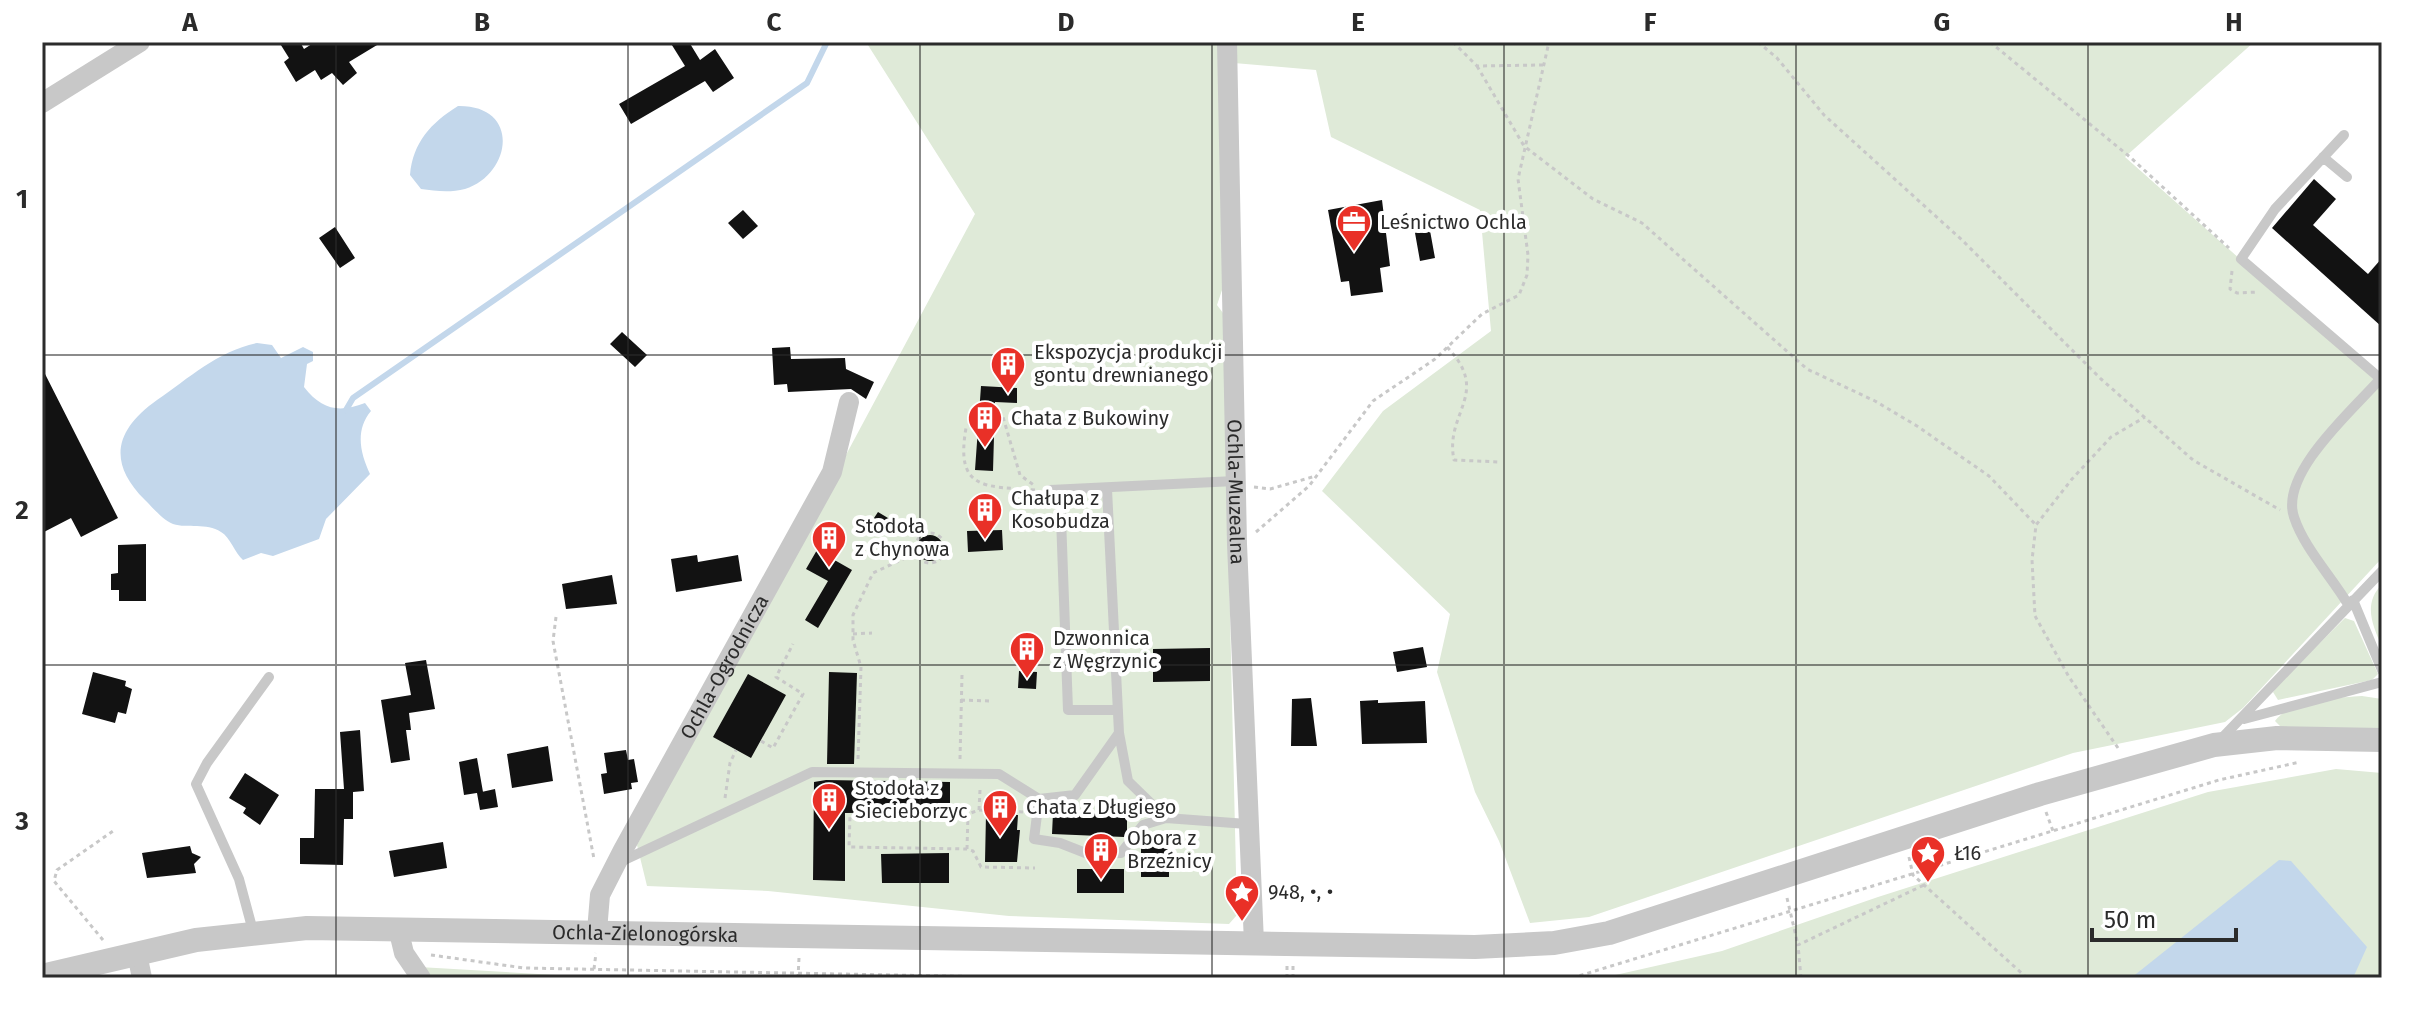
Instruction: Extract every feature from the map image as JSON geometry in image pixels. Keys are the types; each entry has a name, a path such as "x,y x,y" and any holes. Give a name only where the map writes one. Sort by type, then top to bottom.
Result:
{"street":[{"path":"42,103 140,42"},
{"name":"Ochla-Muzealna","path":"1227,42 1235,481 1254,943"},
{"name":"Ochla-Ogrodnicza","path":"597,931 600,895 832,472 849,402"},
{"name":"Ochla-Zielonogórska","path":"42,976 253,931 398,928 1475,947 1554,943 1641,924 2040,794 2214,745 2277,738 2382,740"},
{"path":"398,928 404,953 421,978"},
{"path":"129,955 142,978"}],"lane":[{"path":"2344,135 2275,209 2240,257 2381,379 2298,477 2291,498 2294,518 2351,603 2382,670"},
{"path":"2323,157 2347,177"},
{"path":"1118,710 1068,710 1050,490 1235,481"},
{"path":"1107,489 1119,733 1128,781 1166,818"},
{"path":"2214,745 2243,719 2382,571"},
{"path":"253,931 239,879 196,784 207,763 269,677"},
{"path":"2243,719 2382,682"},
{"path":"616,864 807,773 999,774 1016,781 1039,799 1075,795 1119,733"},
{"path":"1039,799 1034,839 1060,843 1088,854 1121,853 1143,825 1166,818 1247,824"}],"path":[{"path":"1453,42 1477,66 1524,146 1593,199 1642,223 1807,369 1875,401 1989,476 2036,525"},
{"path":"1252,535 1285,511 1318,475 1373,401 1447,347 1482,314 1519,295 1527,275 1518,179 1549,42"},
{"path":"1758,42 1777,58 1824,115 1962,240 2193,460 2294,518"},
{"path":"1990,42 2130,157 2240,257 2229,276 2230,289 2246,293 2274,287"},
{"path":"1477,66 1544,65"},
{"path":"1447,347 1462,366 1469,386 1454,436 1454,460 1500,462"},
{"path":"992,412 1003,417 1020,475 1050,490 982,486 971,477 965,464 966,428 978,417 992,412"},
{"path":"2118,748 2069,677 2035,616 2032,560 2036,525 2111,437 2145,417"},
{"path":"1235,481 1270,489 1305,482 1318,475"},
{"path":"927,533 938,535 943,540 945,551 938,560 923,561 916,553 917,540 927,533"},
{"path":"858,773 861,667 853,634 853,615 868,579 881,567 916,553"},
{"path":"556,617 555,655 600,895"},
{"path":"853,634 872,633"},
{"path":"761,741 773,748 803,694 776,677 793,644"},
{"path":"959,774 962,675"},
{"path":"961,700 989,701"},
{"path":"723,814 730,763 736,750"},
{"path":"1572,978 2240,775 2307,761"},
{"path":"979,810 981,774"},
{"path":"2043,804 2053,831"},
{"path":"1035,868 981,867 973,851 967,849 849,847 850,815 968,814 979,810 1037,812"},
{"path":"967,849 968,814"},
{"path":"116,829 63,865 54,881 129,955"},
{"path":"1913,875 2027,978"},
{"path":"1782,879 1798,945 1801,978"},
{"path":"1798,945 1924,885"},
{"path":"438,956 524,968 798,976 1051,978"}],"green space":[{"path":"866,42 1235,42 1224,284 1217,305 1223,313 1237,915 1229,924 1009,916 768,891 647,886 637,845 975,214"},
{"path":"1236,42 2254,42 2125,157 2382,385 2382,558 2243,708 2225,722 2073,753 1589,917 1530,923 1499,841 1475,792 1437,672 1450,614 1322,491 1383,411 1491,331 1480,210 1331,137 1316,70 1234,63"},
{"path":"2382,584 2382,647 2371,607"},
{"path":"2345,618 2354,621 2378,674 2372,680 2278,700 2273,692 2281,681"},
{"path":"2362,696 2382,699 2382,728 2282,728 2275,721 2303,704"},
{"path":"2336,769 2382,773 2382,978 1602,978 1722,951 1878,897 2208,792"},
{"path":"419,967 608,978 428,978"}],"water":[{"path":"458,106 478,109 492,116 500,128 503,142 500,156 493,170 465,189 421,189 410,175 419,143 440,119"},
{"path":"257,343 272,345 281,358 303,347 313,352 313,361 307,364 304,387 324,405 347,408 365,403 371,411 363,426 361,442 370,474 326,519 319,539 273,556 261,553 243,560 221,532 209,527 173,524 158,514 125,473 121,447 132,423 157,400 229,352"},
{"path":"2279,860 2291,861 2367,947 2353,978 2131,978"}],"building":[{"path":"279,42 300,42 304,49 315,42 382,42 349,62 357,73 343,85 332,73 321,80 315,70 296,82 284,62 289,58"},
{"path":"670,42 689,42 700,60 715,49 734,78 713,92 705,81 631,124 619,104 685,66"},
{"path":"2314,179 2336,199 2313,225 2368,274 2382,258 2382,327 2272,228"},
{"path":"1382,200 1390,266 1380,268 1383,292 1351,296 1349,281 1341,282 1328,210"},
{"path":"743,210 758,226 743,239 728,223"},
{"path":"1427,214 1435,258 1420,261 1412,216"},
{"path":"335,227 355,258 340,268 319,238"},
{"path":"622,332 647,355 635,367 610,344"},
{"path":"790,347 791,359 845,358 846,369 874,382 866,399 851,389 788,392 787,384 774,385 772,348"},
{"path":"42,368 118,518 81,537 71,518 42,533"},
{"path":"981,386 1017,388 1017,403 995,402 993,471 975,470"},
{"path":"878,512 893,521 886,533 870,524"},
{"name":"Chałupa z Kosobudza","path":"1002,530 1003,550 968,552 967,531"},
{"path":"930,535 939,539 943,548 939,557 930,561 921,557 917,548 921,539"},
{"path":"146,544 146,601 119,601 119,590 111,590 111,574 118,573 118,545"},
{"path":"817,550 852,570 818,628 805,620 828,581 806,569"},
{"path":"697,555 698,562 738,555 742,581 676,592 671,559"},
{"path":"612,575 617,604 566,609 562,584"},
{"path":"1423,647 1427,667 1397,672 1393,652"},
{"path":"1210,648 1210,681 1153,682 1153,649"},
{"path":"426,660 435,709 409,713 411,730 406,730 410,760 391,763 381,700 411,695 405,663"},
{"name":"Dzwonnica z Węgrzynic","path":"1019,671 1037,672 1036,689 1018,688"},
{"path":"93,672 126,681 125,686 132,689 126,714 118,712 115,723 82,714"},
{"path":"829,672 857,673 854,764 827,764"},
{"path":"748,674 786,695 751,758 713,737"},
{"path":"1311,698 1317,746 1291,746 1292,699"},
{"path":"1378,700 1378,703 1425,701 1427,743 1362,744 1360,701"},
{"path":"360,730 364,791 353,792 353,819 344,819 343,865 300,864 300,838 314,838 315,789 344,789 340,732"},
{"path":"548,746 553,781 512,788 507,754"},
{"path":"626,750 628,760 634,759 638,782 631,783 632,789 604,794 601,774 607,773 604,753"},
{"path":"477,758 483,792 464,795 459,762"},
{"path":"245,773 279,795 260,825 243,813 246,808 229,798"},
{"path":"814,782 950,782 950,812 845,813 845,881 813,880"},
{"path":"495,789 498,807 480,810 477,793"},
{"path":"1053,813 1127,814 1127,832 1124,837 1052,834"},
{"name":"Chata z Długiego","path":"986,814 1018,815 1017,862 985,862"},
{"path":"1145,835 1169,835 1169,877 1141,877 1141,841"},
{"path":"443,842 447,868 394,877 389,851"},
{"path":"190,846 192,853 201,857 194,864 196,873 147,878 142,853"},
{"path":"949,853 949,883 882,883 881,854"},
{"name":"Obora z Brzeźnicy","path":"1077,869 1124,869 1124,893 1077,893"}],"waterway":[{"path":"346,410 353,398 807,83 827,42"}],"place":[{"name":"Leśnictwo Ochla","path":"1354,253"},
{"name":"Ekspozycja produkcji gontu drewnianego","path":"1008,395"},
{"name":"Chata z Bukowiny","path":"985,449"},
{"name":"Chałupa z Kosobudza","path":"985,541"},
{"name":"Stodoła z Chynowa","path":"829,569"},
{"name":"Dzwonnica z Węgrzynic","path":"1027,680"},
{"name":"Stodoła z Siecieborzyc","path":"829,831"},
{"name":"Chata z Długiego","path":"1000,838"},
{"name":"Obora z Brzeźnicy","path":"1101,881"},
{"name":"Ł16","path":"1928,884"},
{"name":"948, •, •","path":"1242,923"}]}
